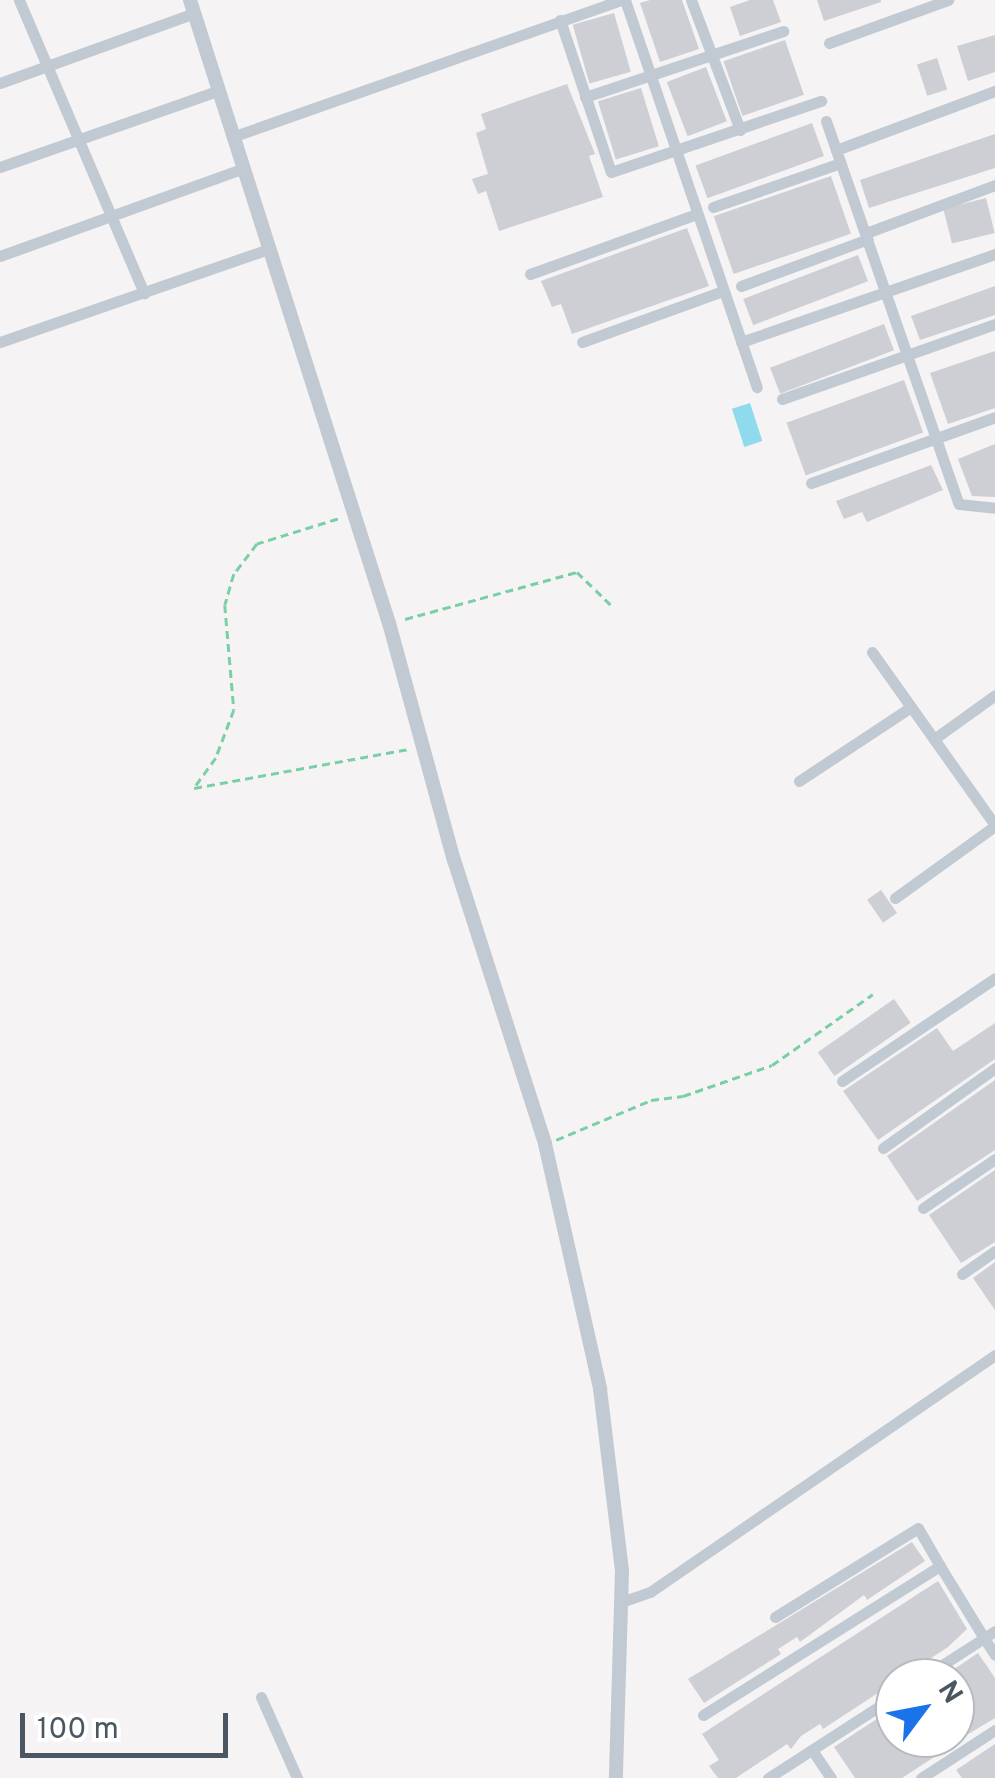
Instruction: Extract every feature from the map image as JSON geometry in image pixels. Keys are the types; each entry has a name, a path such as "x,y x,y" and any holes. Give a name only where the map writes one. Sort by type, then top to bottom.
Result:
{"street":[{"path":"19,0 114,215 144,293"},
{"path":"232,137 624,0 757,387"},
{"path":"691,0 740,130"},
{"path":"828,43 948,0"},
{"path":"0,83 192,6 265,250 389,623 454,860 546,1144 600,1390 621,1602 616,1778"},
{"path":"560,20 610,172 820,102"},
{"path":"585,96 783,31"},
{"path":"0,167 217,90"},
{"path":"713,207 995,91"},
{"path":"826,121 959,504 995,508"},
{"path":"0,256 242,169"},
{"path":"741,286 995,185"},
{"path":"530,274 697,214"},
{"path":"0,342 265,250"},
{"path":"741,342 995,254"},
{"path":"582,342 723,291"},
{"path":"782,398 995,324"},
{"path":"811,482 995,417"},
{"path":"872,652 995,826 896,898"},
{"path":"934,739 995,695"},
{"path":"798,781 911,707"},
{"path":"842,1080 995,978"},
{"path":"883,1148 995,1068"},
{"path":"923,1208 995,1159"},
{"path":"962,1274 995,1251"},
{"path":"621,1602 650,1592 995,1355"},
{"path":"775,1617 918,1528 990,1635 995,1655"},
{"path":"704,1715 940,1566"},
{"path":"954,1658 990,1635"},
{"path":"262,1697 297,1778"},
{"path":"768,1778 875,1709"},
{"path":"921,1778 995,1730"},
{"path":"812,1750 831,1778"}],"path":[{"path":"353,514 257,544 234,574 225,605 234,710 216,758 194,788 424,745"},
{"path":"389,623 577,572 611,605"},
{"path":"546,1144 651,1100 682,1096 772,1065 873,994"}],"water":[{"path":"750,403 762,441 744,447 732,409"}],"building":[{"path":"682,0 699,49 660,62 640,3"},
{"path":"750,0 773,0 781,22 740,36 730,7"},
{"path":"817,0 881,0 881,2 824,21"},
{"path":"614,13 631,72 589,83 573,25"},
{"path":"995,35 995,72 968,81 957,46"},
{"path":"785,40 804,95 742,116 724,61"},
{"path":"937,58 947,89 927,96 917,64"},
{"path":"706,67 727,121 688,136 667,82"},
{"path":"567,84 595,154 589,156 603,197 499,231 486,191 478,194 472,179 488,174 476,133 486,129 481,114"},
{"path":"641,88 659,146 616,159 598,101"},
{"path":"812,123 824,156 707,198 695,165"},
{"path":"995,134 995,168 869,208 860,180"},
{"path":"831,176 851,234 734,274 714,216"},
{"path":"986,198 995,233 952,244 943,209"},
{"path":"687,228 709,286 572,334 561,304 552,307 541,281"},
{"path":"858,255 868,281 753,325 743,299"},
{"path":"995,286 995,315 920,340 911,316"},
{"path":"884,324 894,350 780,394 770,368"},
{"path":"995,351 995,408 948,424 930,373"},
{"path":"904,380 923,433 806,475 787,423"},
{"path":"995,444 995,497 972,496 958,459"},
{"path":"931,465 943,490 867,522 862,512 844,519 836,501"},
{"path":"881,890 897,913 883,923 867,900"},
{"path":"894,999 911,1023 834,1076 818,1052"},
{"path":"995,1023 995,1059 878,1140 843,1091 937,1028 953,1051"},
{"path":"995,1080 995,1150 917,1201 887,1156"},
{"path":"995,1170 995,1242 961,1263 929,1215"},
{"path":"995,1262 995,1310 973,1278"},
{"path":"912,1542 925,1561 867,1600 864,1595 800,1642 797,1637 778,1649 781,1654 704,1703 688,1679"},
{"path":"938,1581 967,1629 931,1658 875,1658 875,1695 823,1729 820,1724 801,1736 791,1749 787,1744 736,1778 718,1778 709,1766 719,1760 702,1734"},
{"path":"978,1653 995,1678 995,1718 975,1730 975,1658 971,1658"},
{"path":"875,1720 875,1758 933,1758 902,1778 855,1778 834,1747"},
{"path":"995,1744 995,1778 962,1778 956,1770"}]}
